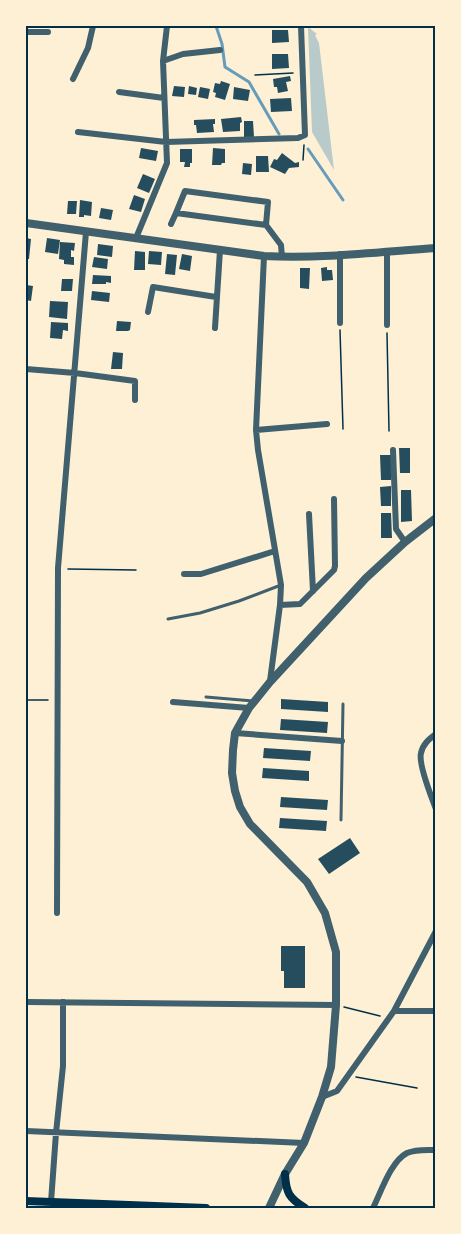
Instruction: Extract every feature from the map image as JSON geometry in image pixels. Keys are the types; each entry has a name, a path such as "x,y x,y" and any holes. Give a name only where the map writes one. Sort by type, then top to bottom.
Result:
{"main road":[{"path":"285,1174 286,1189 293,1201 305,1209"},
{"path":"26,1201 36,1205 51,1202 81,1206 206,1209"}],"street":[{"path":"73,79 88,48 93,26"},
{"path":"136,238 167,163 163,61 167,26"},
{"path":"78,132 166,142 298,138 305,135 301,26"},
{"path":"26,32 48,32"},
{"path":"163,61 183,54 220,50"},
{"path":"119,92 164,98"},
{"path":"171,224 185,191 268,202 266,225 281,245 282,257"},
{"path":"176,213 266,225"},
{"path":"26,223 264,256 282,257 435,248"},
{"path":"57,913 58,568 86,232"},
{"path":"214,328 220,250"},
{"path":"387,251 387,325"},
{"path":"340,254 340,323"},
{"path":"264,256 256,430 281,585 270,682"},
{"path":"148,312 153,287 216,297"},
{"path":"26,369 135,381 135,400"},
{"path":"256,430 327,424"},
{"path":"393,450 396,529 405,542"},
{"path":"280,605 300,604 335,566 334,499"},
{"path":"309,514 313,591"},
{"path":"269,1209 285,1174 304,1143 331,1067 336,1005 336,952 325,913 307,882 250,824 240,807 232,772 236,733 252,705 270,682 366,578 435,518"},
{"path":"184,574 201,574 275,551"},
{"path":"173,702 252,705"},
{"path":"236,733 342,741"},
{"path":"435,734 421,752 420,761 435,809"},
{"path":"322,1097 337,1091 394,1011 435,931"},
{"path":"26,1002 336,1005"},
{"path":"51,1202 63,1066 63,1002"},
{"path":"394,1011 435,1011"},
{"path":"26,1131 304,1143"},
{"path":"373,1209 394,1164 400,1157 413,1151 435,1150"}],"lane":[{"path":"168,619 200,613 281,585"},
{"path":"206,697 252,705"},
{"path":"341,820 343,704"}],"path":[{"path":"255,75 303,72"},
{"path":"303,160 305,135"},
{"path":"340,323 343,429"},
{"path":"387,325 389,431"},
{"path":"58,568 136,570"},
{"path":"26,700 58,700"},
{"path":"336,1005 382,1017 394,1011"},
{"path":"349,1076 417,1088"}],"shaded area":[{"path":"308,27 317,34 315,35 319,43 334,170 312,132"}],"building":[{"path":"272,30 288,30 289,42 272,43"},
{"path":"272,54 288,54 289,68 272,69"},
{"path":"290,76 291,81 286,82 288,91 278,93 273,79"},
{"path":"221,81 230,84 225,100 215,97 216,93 213,92 215,83 220,84"},
{"path":"174,86 185,87 184,97 172,96"},
{"path":"189,86 197,88 196,95 188,94"},
{"path":"200,87 210,89 208,99 198,97"},
{"path":"234,87 250,90 248,101 233,99"},
{"path":"291,98 292,111 271,112 270,99"},
{"path":"241,117 240,131 223,132 221,119"},
{"path":"215,119 214,132 197,133 194,120"},
{"path":"244,121 253,121 254,137 244,137"},
{"path":"141,148 158,151 156,161 139,158"},
{"path":"213,148 225,149 225,163 212,165"},
{"path":"180,149 192,149 190,167 184,167 185,162 180,162"},
{"path":"282,153 295,163 299,162 299,167 289,168 285,174 270,167 274,159 277,160"},
{"path":"256,156 268,156 269,172 256,172"},
{"path":"243,163 252,164 251,175 242,174"},
{"path":"143,174 155,179 149,193 137,188"},
{"path":"134,195 145,199 141,212 129,209"},
{"path":"80,200 92,202 91,216 79,217"},
{"path":"68,201 77,201 76,214 67,214"},
{"path":"101,208 113,210 111,220 99,218"},
{"path":"26,238 31,239 29,259 26,259"},
{"path":"47,238 60,240 58,254 45,252"},
{"path":"60,242 75,243 74,251 71,250 74,265 64,264 64,260 59,259"},
{"path":"98,244 113,246 112,257 97,255"},
{"path":"135,251 145,252 145,270 134,270"},
{"path":"149,251 162,252 161,265 148,264"},
{"path":"167,254 177,255 175,275 165,274"},
{"path":"182,254 192,256 190,271 179,269"},
{"path":"94,257 108,259 107,269 92,267"},
{"path":"327,267 327,270 332,270 333,280 322,281 321,268"},
{"path":"300,268 310,268 309,289 300,288"},
{"path":"93,275 111,276 111,283 92,284"},
{"path":"62,279 73,279 72,291 61,291"},
{"path":"26,285 33,286 31,301 26,300"},
{"path":"92,291 110,293 109,302 91,300"},
{"path":"50,301 68,302 67,319 49,317"},
{"path":"117,321 131,322 130,330 116,331"},
{"path":"51,322 68,323 68,331 63,330 62,339 50,338"},
{"path":"113,352 123,353 122,369 111,369"},
{"path":"399,448 410,448 410,473 400,473"},
{"path":"380,455 391,455 391,480 381,480"},
{"path":"391,486 391,506 381,506 380,487"},
{"path":"401,490 411,490 412,521 401,522"},
{"path":"381,513 391,513 392,538 381,538"},
{"path":"281,699 328,702 328,712 281,709"},
{"path":"281,719 328,722 327,733 280,730"},
{"path":"264,748 311,751 310,761 263,758"},
{"path":"263,768 309,771 309,781 262,778"},
{"path":"281,797 328,800 327,810 280,807"},
{"path":"280,818 327,821 326,831 279,828"},
{"path":"350,838 360,853 329,874 318,859"},
{"path":"281,946 305,946 305,988 284,988"}],"waterway":[{"path":"216,26 222,44 225,67 249,82 279,134"},
{"path":"308,149 343,200"}]}
